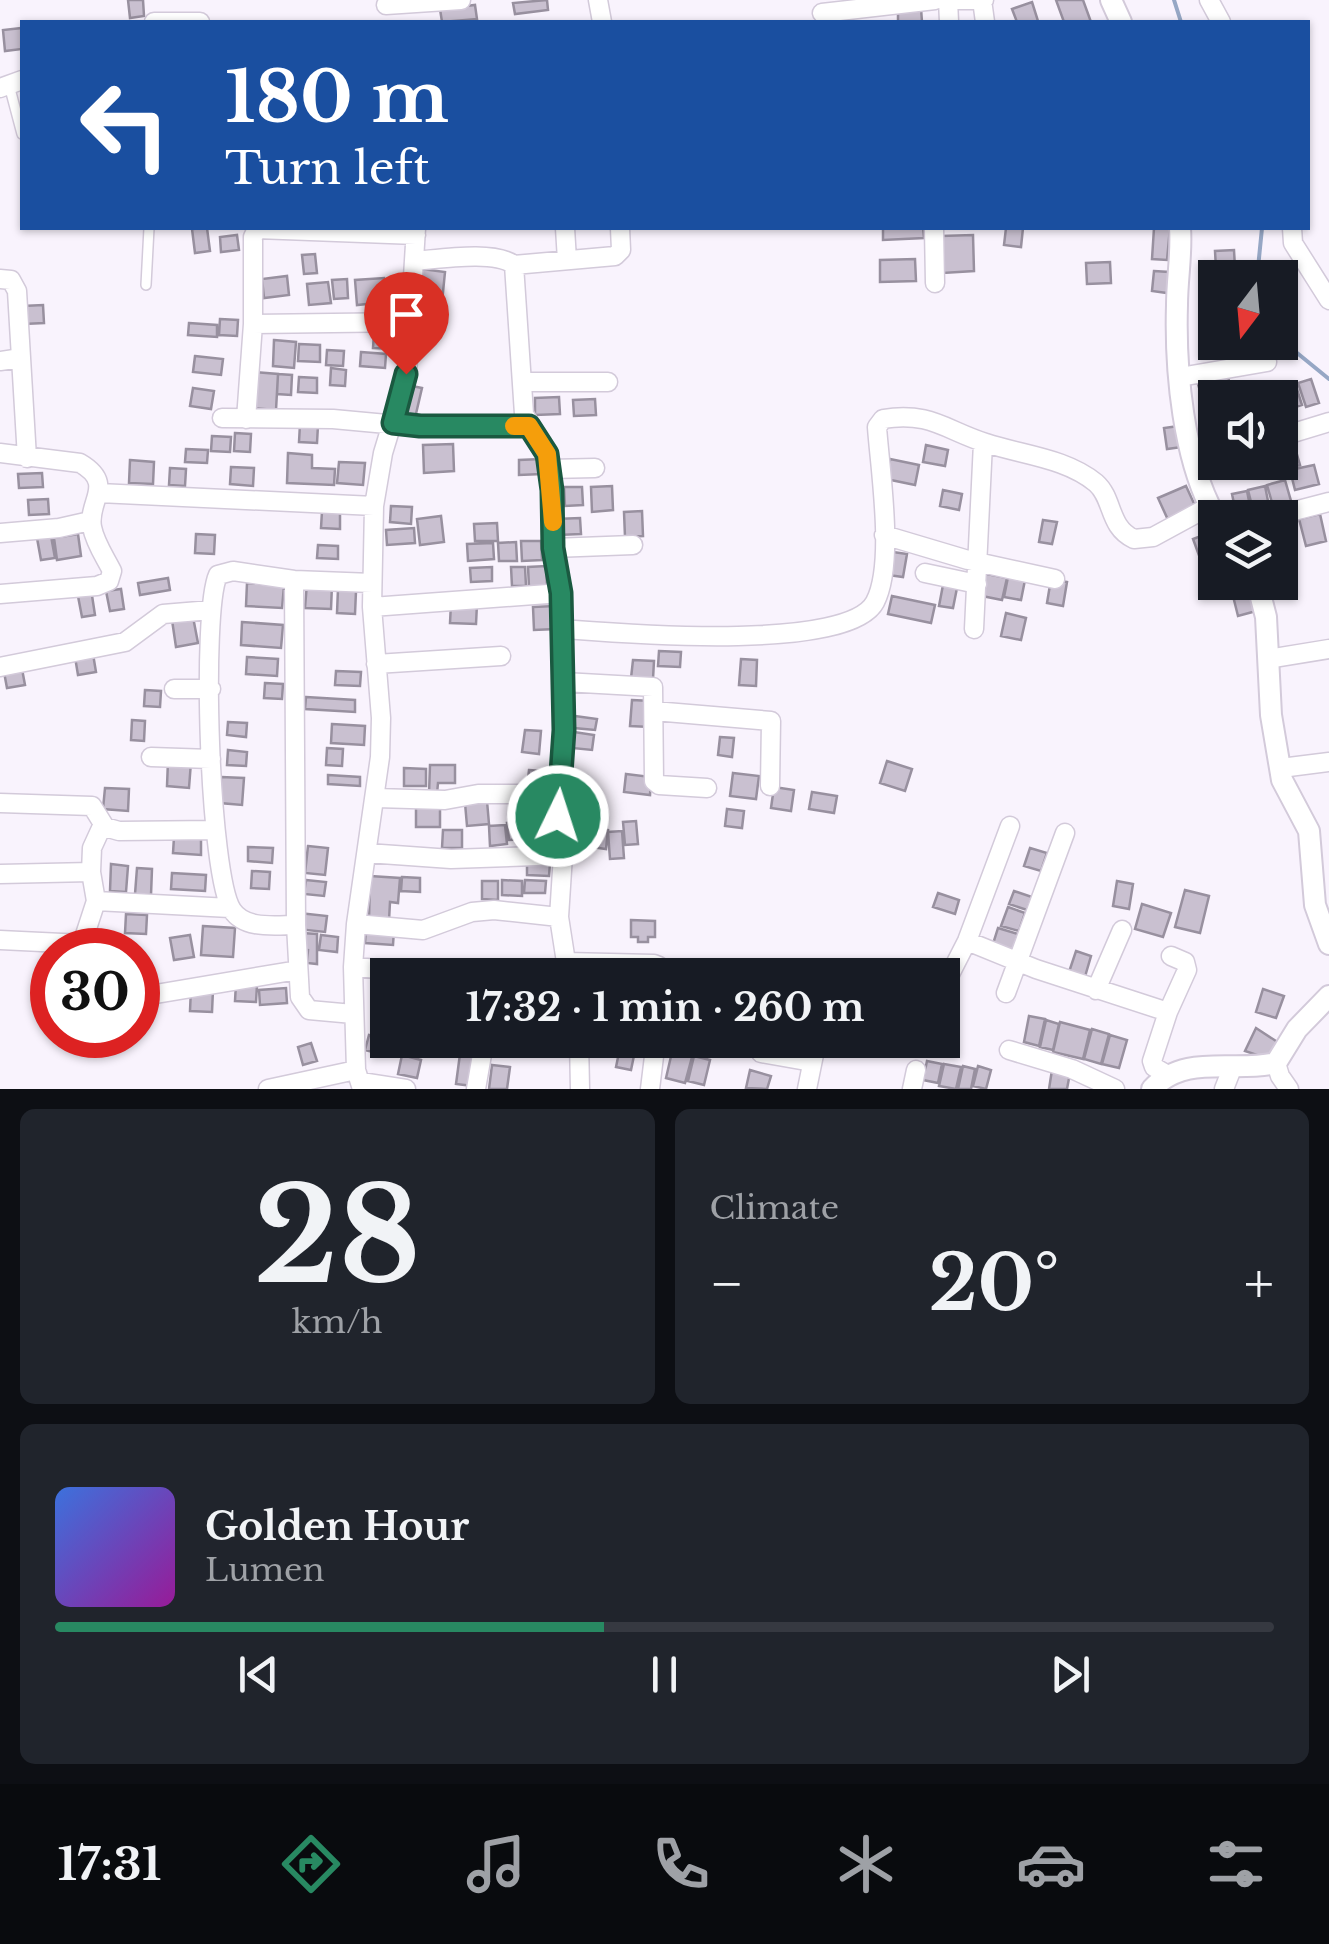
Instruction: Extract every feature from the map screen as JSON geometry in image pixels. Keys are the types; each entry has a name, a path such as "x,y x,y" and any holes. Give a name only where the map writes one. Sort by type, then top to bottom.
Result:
{"street":[{"path":"387,9 461,0"},
{"path":"821,12 935,0"},
{"path":"949,0 983,0"},
{"path":"246,419 253,237 256,230"},
{"path":"336,230 416,231 406,374 383,453 374,506 372,607 381,718 376,798 356,924 353,1014 360,1080"},
{"path":"565,230 567,260"},
{"path":"414,261 490,257 514,265 619,254 620,230"},
{"path":"934,230 935,283"},
{"path":"1180,230 1176,313 1180,377 1198,437"},
{"path":"1292,230 1293,242 1323,279 1329,300"},
{"path":"514,265 524,414 547,454 553,548 561,593 564,730 558,799 564,855 559,917 565,958"},
{"path":"0,278 11,280 18,291 27,458"},
{"path":"252,324 411,322"},
{"path":"0,362 21,358"},
{"path":"1180,377 1267,362"},
{"path":"522,382 608,382"},
{"path":"562,629 750,637 846,623 870,610 878,595 884,535 879,421 890,417 928,419 983,442 1046,458 1092,481 1101,490 1118,528 1134,539 1153,536 1198,518"},
{"path":"222,418 529,426"},
{"path":"1298,431 1329,422"},
{"path":"974,629 983,442"},
{"path":"0,453 80,464 98,480 99,493 90,522 112,571 105,585 0,594"},
{"path":"549,469 595,468"},
{"path":"99,493 374,506"},
{"path":"1298,510 1329,502"},
{"path":"0,533 90,522"},
{"path":"884,535 1055,579"},
{"path":"553,548 634,545"},
{"path":"296,926 246,922 230,908 218,864 211,759 211,610 215,582 225,572 372,583"},
{"path":"926,573 977,584"},
{"path":"294,580 298,970 303,1005 317,1012 353,1014"},
{"path":"372,607 561,593"},
{"path":"1262,600 1266,617 1270,715 1280,768 1288,795 1310,831 1314,905 1329,944"},
{"path":"0,667 125,642 163,614 211,610"},
{"path":"1268,659 1329,649"},
{"path":"376,664 501,656"},
{"path":"564,682 651,686 654,781 659,785 707,788"},
{"path":"174,689 211,689"},
{"path":"654,712 771,721 770,786"},
{"path":"151,757 211,759"},
{"path":"1280,768 1329,762"},
{"path":"376,798 446,800 478,794 526,794"},
{"path":"0,803 85,804 96,810 103,824 119,831 215,830"},
{"path":"88,928 96,901 92,848 103,824"},
{"path":"958,958 1010,826"},
{"path":"1006,993 1066,833"},
{"path":"367,853 452,859 564,855"},
{"path":"0,874 92,872"},
{"path":"96,901 230,908"},
{"path":"356,924 423,930 472,912 494,910 559,917"},
{"path":"1096,990 1122,930"},
{"path":"0,940 30,943"},
{"path":"967,941 1096,990 1168,1012"},
{"path":"1171,956 1185,962 1187,970 1152,1061 1159,1082 1198,1066 1276,1063"},
{"path":"354,967 370,968"},
{"path":"160,993 298,970"},
{"path":"1276,1063 1298,1029 1329,996"},
{"path":"1009,1050 1072,1069 1114,1089"},
{"path":"476,1089 481,1058"},
{"path":"579,1058 580,1089"},
{"path":"650,1089 654,1058"},
{"path":"789,1058 812,1062"},
{"path":"807,1089 813,1058"},
{"path":"1276,1063 1289,1089"},
{"path":"1224,1089 1233,1066"},
{"path":"912,1089 916,1070"},
{"path":"268,1089 360,1080 406,1089"}],"lane":[{"path":"10,84 20,126"},
{"path":"146,285 148,230"}],"building":[{"path":"128,0 143,0 144,16 130,18"},
{"path":"547,0 548,10 515,14 513,3"},
{"path":"1056,0 1083,0 1090,20 1063,20"},
{"path":"1032,2 1038,20 1016,20 1012,9"},
{"path":"475,5 477,19 442,20 440,9"},
{"path":"898,8 921,8 922,20 898,20"},
{"path":"20,28 20,49 5,51 3,30"},
{"path":"192,230 207,230 210,251 195,253"},
{"path":"883,230 923,230 924,238 883,240"},
{"path":"1006,230 1023,230 1021,247 1004,245"},
{"path":"1154,230 1170,230 1167,260 1152,259"},
{"path":"237,235 239,250 221,252 220,237"},
{"path":"973,235 974,271 943,273 941,236"},
{"path":"1234,250 1235,260 1216,260 1215,251"},
{"path":"315,254 317,273 304,274 302,255"},
{"path":"915,259 916,281 880,282 880,260"},
{"path":"1110,262 1111,283 1087,284 1086,263"},
{"path":"422,269 445,272 442,302 418,299"},
{"path":"1154,271 1169,272 1167,293 1152,291"},
{"path":"287,276 289,295 264,298 262,279"},
{"path":"384,278 386,302 357,305 355,280"},
{"path":"347,279 348,298 334,299 332,280"},
{"path":"328,282 331,303 309,305 307,284"},
{"path":"43,305 44,323 24,324 23,306"},
{"path":"418,305 439,306 437,337 416,336"},
{"path":"220,319 238,320 237,336 219,335"},
{"path":"189,323 217,325 217,337 188,335"},
{"path":"374,333 395,334 394,349 373,348"},
{"path":"274,340 296,342 294,368 273,366"},
{"path":"299,344 320,345 320,362 298,361"},
{"path":"327,350 344,351 343,366 326,365"},
{"path":"361,352 386,354 385,368 360,366"},
{"path":"195,356 223,359 221,375 193,372"},
{"path":"331,368 346,370 345,386 330,385"},
{"path":"254,372 278,374 276,410 252,408"},
{"path":"1227,373 1229,380 1201,380"},
{"path":"278,374 292,375 291,395 277,394"},
{"path":"299,377 317,378 317,393 298,392"},
{"path":"1311,379 1319,403 1306,407 1298,383"},
{"path":"407,385 422,388 415,418 400,415"},
{"path":"193,388 214,391 211,409 190,406"},
{"path":"559,397 560,414 535,415 535,398"},
{"path":"595,399 596,415 574,416 573,400"},
{"path":"300,424 318,425 317,443 299,442"},
{"path":"1179,426 1182,447 1167,449 1164,428"},
{"path":"235,433 251,434 250,452 234,451"},
{"path":"212,436 231,437 230,452 211,451"},
{"path":"453,444 454,471 424,473 423,445"},
{"path":"926,445 948,450 945,466 923,462"},
{"path":"186,449 208,450 207,463 185,462"},
{"path":"288,453 312,455 312,468 335,469 334,485 287,483"},
{"path":"541,459 542,474 519,475 519,460"},
{"path":"890,459 919,465 915,485 886,479"},
{"path":"130,460 154,462 153,484 129,483"},
{"path":"339,462 365,463 363,485 337,483"},
{"path":"1314,465 1319,484 1295,490 1292,480 1298,480 1298,468"},
{"path":"231,467 254,468 253,486 230,484"},
{"path":"170,468 186,469 185,486 169,485"},
{"path":"42,473 43,487 19,488 18,474"},
{"path":"1285,480 1291,500 1271,500 1267,485"},
{"path":"612,486 613,510 592,512 591,487"},
{"path":"1186,486 1197,510 1169,522 1158,498"},
{"path":"1265,486 1268,500 1250,500 1248,490"},
{"path":"564,487 582,487 583,505 565,506"},
{"path":"943,490 962,494 959,510 940,506"},
{"path":"1247,491 1249,500 1233,500 1232,494"},
{"path":"48,499 49,514 29,515 28,500"},
{"path":"391,506 412,507 411,524 390,522"},
{"path":"322,511 340,512 340,529 321,528"},
{"path":"642,511 643,536 625,537 624,512"},
{"path":"1320,514 1326,541 1306,546 1299,519"},
{"path":"441,516 444,542 420,545 417,519"},
{"path":"580,518 581,534 557,535 556,519"},
{"path":"1043,520 1057,522 1052,544 1039,542"},
{"path":"497,523 498,541 475,541 474,524"},
{"path":"414,528 415,543 387,545 386,530"},
{"path":"78,534 81,556 57,560 54,538"},
{"path":"196,534 215,535 214,554 195,553"},
{"path":"51,536 55,558 41,560 37,538"},
{"path":"521,541 541,541 542,560 522,561"},
{"path":"516,542 517,561 499,561 498,543"},
{"path":"493,543 494,559 468,561 467,544"},
{"path":"318,545 338,546 338,559 317,558"},
{"path":"893,552 907,554 903,577 888,575"},
{"path":"546,566 547,586 529,587 528,567"},
{"path":"492,567 492,581 471,582 470,568"},
{"path":"511,567 525,567 526,586 512,586"},
{"path":"982,573 1007,578 1002,600 977,595"},
{"path":"1008,577 1025,580 1021,600 1004,597"},
{"path":"168,578 170,590 140,595 138,583"},
{"path":"1051,579 1067,582 1063,606 1047,603"},
{"path":"247,583 284,586 282,608 246,606"},
{"path":"307,583 332,585 331,609 305,608"},
{"path":"943,585 957,588 953,608 939,606"},
{"path":"91,589 95,615 82,617 77,591"},
{"path":"121,589 124,609 110,611 106,591"},
{"path":"338,589 356,591 355,614 337,613"},
{"path":"892,596 935,605 931,623 888,614"},
{"path":"1234,600 1253,600 1256,611 1238,616"},
{"path":"451,603 477,604 476,624 450,623"},
{"path":"555,606 556,629 534,630 533,607"},
{"path":"1006,613 1026,618 1021,640 1001,636"},
{"path":"193,617 198,643 176,647 172,620"},
{"path":"242,622 283,625 281,648 241,645"},
{"path":"659,651 681,652 680,667 658,666"},
{"path":"93,654 96,672 78,675 75,657"},
{"path":"247,657 278,659 277,676 246,674"},
{"path":"741,659 757,660 756,686 739,685"},
{"path":"633,660 654,661 653,679 631,678"},
{"path":"22,669 25,685 7,688 4,672"},
{"path":"336,671 361,672 360,686 335,685"},
{"path":"265,683 283,684 282,699 264,698"},
{"path":"145,690 161,691 160,707 144,706"},
{"path":"306,697 355,700 355,712 305,709"},
{"path":"632,700 651,701 650,727 630,726"},
{"path":"575,716 597,719 595,730 574,728"},
{"path":"132,720 145,721 144,741 131,740"},
{"path":"228,722 247,723 246,737 227,735"},
{"path":"332,724 365,726 364,745 331,743"},
{"path":"525,730 541,731 539,754 522,752"},
{"path":"574,732 594,735 592,750 572,748"},
{"path":"720,737 734,738 732,757 718,755"},
{"path":"327,748 343,749 342,766 326,765"},
{"path":"228,750 247,752 246,766 227,765"},
{"path":"168,761 191,762 189,788 167,786"},
{"path":"887,761 912,769 905,791 880,783"},
{"path":"430,765 455,765 455,783 438,783 437,794 429,794"},
{"path":"404,768 426,769 426,786 404,786"},
{"path":"529,770 553,772 551,789 527,787"},
{"path":"733,773 759,776 756,799 730,796"},
{"path":"626,774 651,777 650,795 624,792"},
{"path":"328,775 360,777 360,786 328,784"},
{"path":"221,777 244,778 242,805 220,803"},
{"path":"567,778 584,780 581,804 565,803"},
{"path":"774,787 794,790 791,811 771,808"},
{"path":"105,788 129,789 128,811 103,809"},
{"path":"812,792 837,796 834,813 809,809"},
{"path":"416,801 440,802 440,827 416,827"},
{"path":"487,801 489,824 467,826 465,803"},
{"path":"727,809 744,811 742,828 725,826"},
{"path":"636,821 638,844 625,845 623,822"},
{"path":"531,822 532,839 509,840 507,823"},
{"path":"505,825 507,844 490,846 489,826"},
{"path":"580,826 608,830 606,849 577,845"},
{"path":"443,830 462,830 462,848 442,848"},
{"path":"622,831 624,858 610,859 608,832"},
{"path":"174,837 201,839 201,855 173,853"},
{"path":"308,846 328,848 325,875 305,873"},
{"path":"248,847 273,848 272,863 248,861"},
{"path":"1030,848 1047,853 1041,871 1024,866"},
{"path":"527,862 550,863 549,876 527,875"},
{"path":"111,864 128,866 126,892 110,891"},
{"path":"137,868 152,869 151,895 135,894"},
{"path":"252,871 270,872 269,889 251,888"},
{"path":"172,873 206,875 205,891 171,889"},
{"path":"370,876 400,878 398,903 390,902 389,921 369,920"},
{"path":"402,877 420,878 420,892 401,891"},
{"path":"306,880 326,882 324,896 304,894"},
{"path":"502,880 522,881 522,896 502,895"},
{"path":"525,880 546,881 545,893 524,893"},
{"path":"482,881 498,881 498,900 482,899"},
{"path":"1117,881 1133,884 1129,909 1113,906"},
{"path":"1185,890 1209,896 1200,933 1175,927"},
{"path":"1014,891 1032,897 1027,910 1009,904"},
{"path":"938,893 959,900 955,914 933,907"},
{"path":"1142,904 1171,913 1163,937 1135,929"},
{"path":"1008,907 1025,913 1019,931 1001,926"},
{"path":"299,913 327,916 325,932 297,929"},
{"path":"126,914 147,915 146,928 125,928"},
{"path":"631,920 655,921 655,937 638,942 638,937 631,937"},
{"path":"203,926 235,928 233,957 201,955"},
{"path":"998,928 1018,934 1013,950 993,944"},
{"path":"366,929 394,930 393,945 365,943"},
{"path":"302,933 317,934 317,964 307,963 308,950 300,949"},
{"path":"190,935 194,957 174,960 170,938"},
{"path":"321,935 338,937 337,952 319,950"},
{"path":"1076,951 1091,956 1084,980 1068,975"},
{"path":"236,983 257,985 256,1002 235,1001"},
{"path":"191,988 213,990 212,1012 190,1011"},
{"path":"286,988 287,1003 260,1005 259,990"},
{"path":"1263,989 1284,996 1276,1018 1256,1012"},
{"path":"1029,1016 1045,1019 1039,1046 1024,1042"},
{"path":"1046,1020 1059,1024 1053,1050 1040,1047"},
{"path":"1060,1022 1090,1030 1083,1059 1053,1052"},
{"path":"1256,1028 1279,1043 1272,1060 1245,1051"},
{"path":"1092,1029 1109,1034 1101,1064 1084,1059"},
{"path":"1110,1035 1127,1040 1119,1068 1102,1064"},
{"path":"311,1043 317,1061 303,1065 298,1047"},
{"path":"401,1058 421,1060 417,1078 398,1074"},
{"path":"459,1058 478,1058 473,1086 456,1084"},
{"path":"618,1058 634,1058 631,1070 616,1067"},
{"path":"671,1058 692,1058 685,1083 666,1078"},
{"path":"694,1058 710,1060 704,1085 688,1081"},
{"path":"927,1061 942,1064 938,1083 923,1080"},
{"path":"944,1064 961,1067 956,1089 939,1086"},
{"path":"492,1065 510,1067 507,1089 489,1089"},
{"path":"963,1066 975,1069 971,1089 958,1089"},
{"path":"978,1066 991,1070 986,1089 973,1086"},
{"path":"750,1070 771,1076 767,1089 746,1088"},
{"path":"1052,1070 1070,1073 1067,1089 1049,1089"}],"waterway":[{"path":"1174,0 1180,20"},
{"path":"1259,260 1262,230"},
{"path":"1298,354 1329,379"}],"slow traffic":[{"path":"514,426 529,426 547,454 553,522"}],"route":[{"path":"406,374 393,423 529,426 547,454 553,548 561,593 564,730 558,816"}]}
